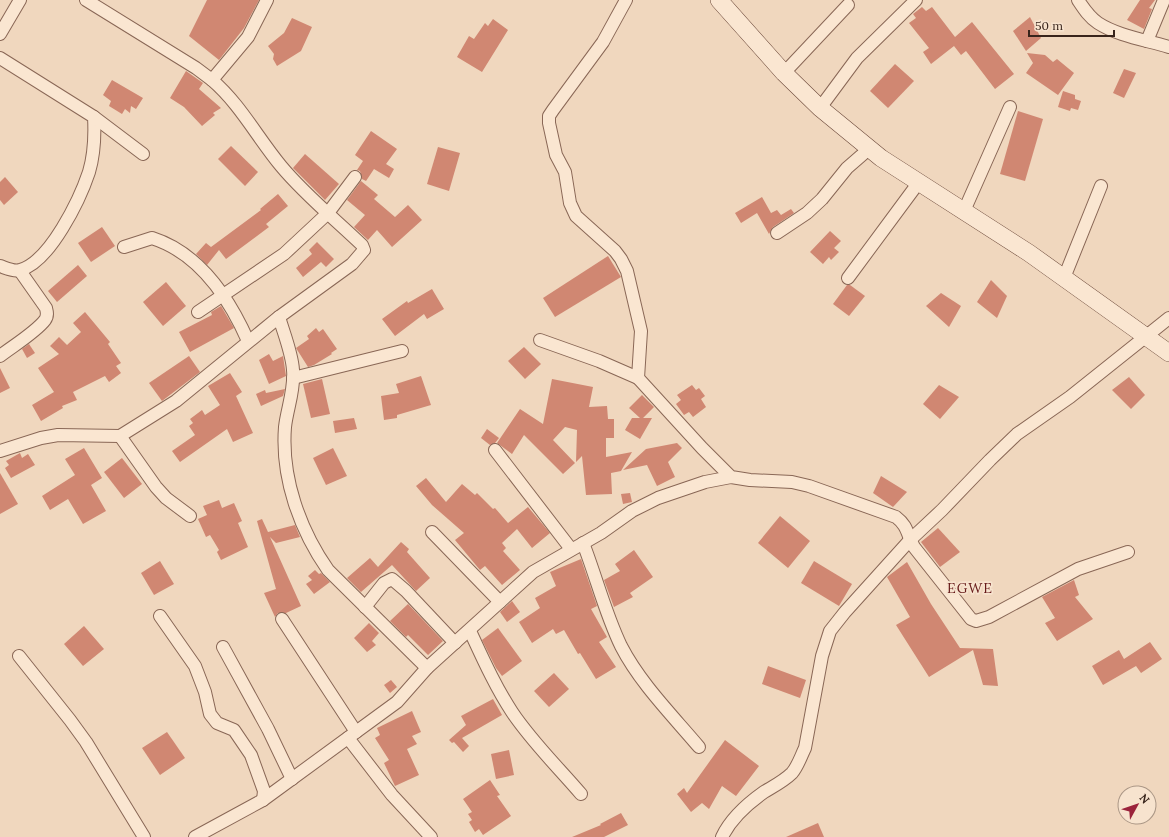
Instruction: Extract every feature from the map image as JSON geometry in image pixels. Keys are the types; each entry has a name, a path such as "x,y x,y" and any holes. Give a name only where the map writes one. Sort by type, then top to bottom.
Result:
{"street":[{"path":"0,34 20,0"},
{"path":"1,448 58,435 120,436 176,401 248,341 352,264 364,250 362,245 281,165 236,103 212,80 196,68 86,0"},
{"path":"212,80 248,37 267,0"},
{"path":"626,0 603,42 549,116 549,123 556,155 565,172 572,209 576,216 615,251 621,259 626,271 641,331 638,378"},
{"path":"719,0 784,73 820,108 881,158 1064,278 1169,353"},
{"path":"820,108 857,58 916,0"},
{"path":"1078,0 1088,15 1099,24 1169,47"},
{"path":"1147,41 1164,0"},
{"path":"784,73 848,5"},
{"path":"0,58 94,117 143,154"},
{"path":"964,211 1010,107"},
{"path":"0,266 7,269 20,271 30,265 44,252 62,230 77,201 89,171 93,146 94,117"},
{"path":"777,233 807,213 822,200 847,168 870,148"},
{"path":"198,312 284,254 328,213 355,177"},
{"path":"848,278 919,182"},
{"path":"1064,278 1101,186"},
{"path":"124,247 152,238 162,241 193,261 212,280 236,316 248,341"},
{"path":"0,356 46,319 48,314 46,308 20,271"},
{"path":"279,317 294,370 285,430 286,466 299,519 316,553 328,570 427,668"},
{"path":"722,837 736,816 751,801 782,781 792,772 800,761 805,748 822,656 830,630 910,540 942,510 1017,434 1070,397 1169,318"},
{"path":"540,340 599,361 638,378 702,448 731,477"},
{"path":"293,378 402,351"},
{"path":"120,436 156,487 166,498 190,516"},
{"path":"495,450 571,549"},
{"path":"195,837 212,832 263,800 397,702 427,668 470,631 533,572 583,543 632,511 658,498 705,482 731,477 750,480 792,482 884,511 896,517 906,525 910,540 971,619 976,621 989,617 1078,569 1128,552"},
{"path":"432,532 500,602"},
{"path":"583,543 612,625 622,647 641,678 699,747"},
{"path":"365,607 384,583 392,579 406,591 455,643"},
{"path":"160,616 195,666 205,692 210,714 217,723 234,730 251,755 264,791 263,800"},
{"path":"282,619 352,735 392,795 431,837"},
{"path":"470,631 497,688 513,713 535,742 581,794"},
{"path":"224,647 268,729 292,780"},
{"path":"19,656 86,742 144,837"}],"building":[{"path":"207,0 259,0 244,28 219,60 189,36"},
{"path":"1140,0 1155,0 1149,8 1152,9 1144,29 1127,20"},
{"path":"922,7 926,11 932,7 955,37 972,22 1014,74 995,89 966,51 961,55 954,46 931,64 923,52 929,48 909,23 916,18 913,14"},
{"path":"1030,17 1041,38 1026,51 1013,31"},
{"path":"292,18 312,27 301,51 277,66 273,59 274,54 268,46 284,33"},
{"path":"493,19 508,30 482,72 457,57 469,36 474,39 485,23 488,26"},
{"path":"1027,53 1045,55 1053,62 1057,59 1074,73 1058,95 1026,73 1033,63"},
{"path":"895,64 914,81 888,108 870,91"},
{"path":"1124,69 1136,73 1124,98 1113,93"},
{"path":"186,71 203,83 199,89 221,108 213,113 215,115 202,126 184,107 170,98"},
{"path":"112,80 143,98 136,109 131,106 130,113 125,109 122,114 109,106 111,101 103,95"},
{"path":"1063,91 1075,95 1075,99 1081,101 1078,110 1071,108 1070,111 1058,107"},
{"path":"1018,111 1043,119 1025,181 1000,174"},
{"path":"371,131 397,149 386,164 394,169 389,178 374,169 366,181 362,179 360,171 357,170 363,161 355,155"},
{"path":"231,146 258,172 245,186 218,159"},
{"path":"438,147 460,153 449,191 427,184"},
{"path":"305,154 339,184 325,200 293,168"},
{"path":"5,177 18,192 4,205 0,200 0,182"},
{"path":"361,181 378,195 374,199 395,217 408,205 422,220 392,247 377,230 368,240 354,227 365,215 347,200"},
{"path":"278,194 288,206 266,224 269,227 226,259 219,250 207,265 196,254 206,243 211,247 261,210 260,209"},
{"path":"762,197 771,213 777,210 781,215 791,209 794,213 773,227 769,234 757,213 741,223 735,213"},
{"path":"102,227 115,246 91,262 78,243"},
{"path":"830,231 841,241 834,248 839,252 831,260 829,257 823,264 810,252"},
{"path":"317,242 334,259 326,267 321,262 303,277 296,268 312,254 309,250"},
{"path":"608,256 621,277 555,317 543,298"},
{"path":"78,265 87,276 57,302 48,291"},
{"path":"991,280 1007,296 997,318 977,302"},
{"path":"166,282 186,306 163,326 143,302"},
{"path":"847,285 850,285 865,296 849,316 833,304"},
{"path":"432,289 444,309 427,319 424,314 395,336 382,319 407,301 408,303"},
{"path":"941,293 961,306 949,327 926,306"},
{"path":"221,306 234,328 190,352 179,332 212,315 211,312"},
{"path":"85,312 110,342 108,344 121,363 116,366 121,373 109,382 105,376 73,392 77,400 62,406 63,408 41,421 32,405 54,392 38,368 59,354 50,346 59,337 67,345 81,332 73,323"},
{"path":"316,328 319,332 323,329 337,349 331,353 332,354 308,367 296,348 309,339 307,336"},
{"path":"29,344 35,353 27,358 22,349"},
{"path":"524,347 541,364 525,379 508,361"},
{"path":"269,354 273,361 283,356 286,376 269,384 259,360"},
{"path":"189,356 200,372 162,401 149,383"},
{"path":"0,368 10,388 0,393"},
{"path":"230,373 242,392 236,396 253,433 233,442 227,429 180,462 172,451 195,435 189,426 193,423 190,419 202,410 205,415 220,405 208,386"},
{"path":"421,376 431,405 397,415 397,418 384,420 381,396 399,393 396,384"},
{"path":"1129,377 1145,395 1131,409 1112,390"},
{"path":"322,379 330,414 311,418 303,384"},
{"path":"552,379 593,387 589,407 607,406 608,419 614,419 614,438 606,438 606,457 632,452 621,471 611,473 612,494 586,495 582,456 576,462 577,430 565,427 553,440 575,463 563,474 524,435 512,454 497,443 520,409 543,424"},
{"path":"692,385 696,390 699,388 705,396 701,399 706,407 693,417 689,412 684,415 676,404 681,400 677,395"},
{"path":"939,385 959,397 940,419 923,404"},
{"path":"285,389 283,396 261,406 256,394 265,390 266,393"},
{"path":"642,395 654,407 643,418 652,418 640,439 625,430 632,418 640,418 629,408"},
{"path":"354,418 357,429 335,433 333,421"},
{"path":"487,429 499,438 495,443 490,445 481,438"},
{"path":"677,443 682,448 668,462 675,477 657,486 647,465 623,470 646,449"},
{"path":"84,448 102,478 91,485 106,511 83,524 68,499 50,510 42,496 75,475 65,459"},
{"path":"333,448 347,476 326,485 313,458"},
{"path":"20,453 22,458 28,454 35,465 11,478 5,468 9,465 6,461"},
{"path":"122,458 142,484 124,498 104,472"},
{"path":"0,473 18,504 0,514"},
{"path":"881,476 907,492 893,507 873,493"},
{"path":"426,478 446,502 462,484 475,495 477,493 493,509 495,508 508,523 528,507 550,533 532,548 517,529 502,543 506,548 503,551 520,570 502,585 485,566 480,570 455,540 464,533 432,505 416,486"},
{"path":"630,493 632,502 623,504 621,494"},
{"path":"219,500 222,508 234,503 242,521 238,523 248,547 221,560 217,552 219,550 210,535 206,537 198,519 207,515 203,506"},
{"path":"780,516 810,541 788,568 758,543"},
{"path":"262,519 268,532 295,525 300,537 276,543 270,537 301,606 286,613 278,613 275,617 264,593 276,589 257,521"},
{"path":"938,528 960,552 940,567 921,542"},
{"path":"401,542 409,549 407,552 430,578 416,591 392,565 361,592 347,578 370,558 378,567"},
{"path":"634,550 653,577 630,593 633,597 614,607 604,580 620,571 615,564"},
{"path":"581,559 597,606 591,609 607,637 599,642 616,667 596,679 580,653 578,654 564,630 556,634 553,629 532,643 519,622 540,608 535,598 556,586 550,572"},
{"path":"160,561 174,584 154,595 141,573"},
{"path":"814,561 852,584 839,606 801,583"},
{"path":"907,562 931,604 960,648 993,649 998,686 983,685 973,650 929,677 896,625 910,617 887,577"},
{"path":"315,570 319,574 321,573 330,582 314,594 306,584 312,580 308,576"},
{"path":"1074,580 1079,595 1075,597 1093,619 1057,641 1045,623 1055,618 1042,597"},
{"path":"512,601 520,612 507,622 500,612"},
{"path":"408,604 443,641 428,655 408,635 406,637 390,621"},
{"path":"369,623 379,633 372,641 376,645 367,652 354,638"},
{"path":"84,626 104,649 83,666 64,644"},
{"path":"498,628 522,661 502,676 496,668 482,640"},
{"path":"1150,642 1162,659 1141,673 1136,666 1103,685 1092,666 1119,650 1124,659"},
{"path":"768,666 806,680 800,698 762,684"},
{"path":"554,673 569,689 549,707 534,691"},
{"path":"391,680 397,687 390,693 384,685"},
{"path":"493,699 502,715 462,738 469,746 463,752 454,742 452,743 449,740 466,725 461,716"},
{"path":"412,711 421,732 412,736 417,744 407,749 419,775 395,786 384,763 389,760 375,738 380,735 377,728"},
{"path":"167,732 185,758 160,775 142,748"},
{"path":"725,740 759,766 736,796 722,786 709,809 702,803 691,812 677,794 684,788 687,793"},
{"path":"509,750 514,775 496,779 491,754"},
{"path":"490,780 500,795 497,796 511,816 483,835 479,829 475,832 469,822 472,820 468,814 472,812 463,799"},
{"path":"621,813 628,825 604,837 572,837 601,825 600,824"},
{"path":"818,823 824,837 786,837"}],"district":[{"name":"EGWE","path":"970,588"}]}
